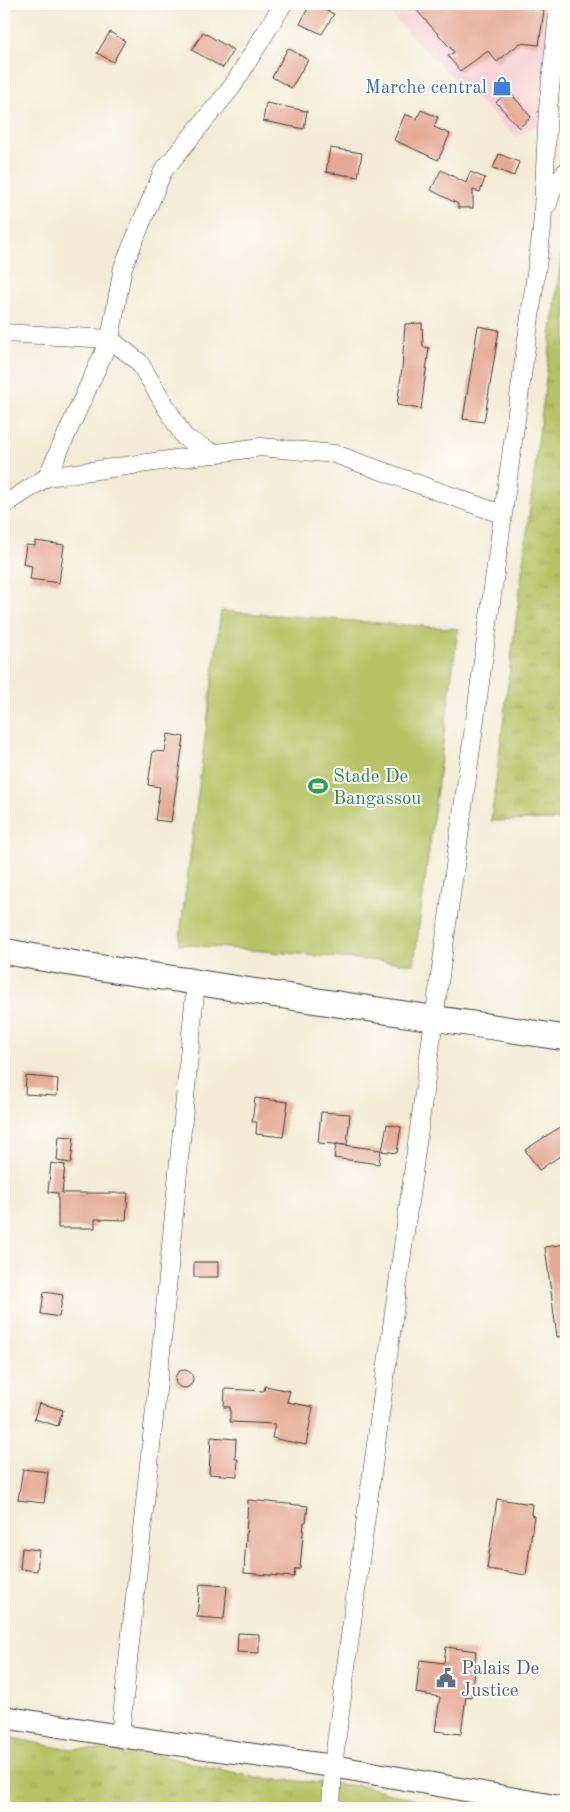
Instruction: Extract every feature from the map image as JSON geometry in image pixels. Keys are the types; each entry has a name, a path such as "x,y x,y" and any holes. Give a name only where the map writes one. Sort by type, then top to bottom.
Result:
{"main road":[{"path":"4,951 42,959 245,991 434,1017 566,1038"}],"street":[{"path":"47,477 110,339 123,267 163,171 232,87 283,4"},
{"path":"331,1808 333,1766 542,229 548,109 559,4"},
{"path":"542,229 552,190 566,171"},
{"path":"4,333 110,339 139,362 184,437 214,454"},
{"path":"4,505 47,477 261,447 335,454 502,514"},
{"path":"120,1736 160,1362 196,982"},
{"path":"4,1717 120,1736 333,1766 565,1808"}],"shaded area":[{"name":"Marche central","path":"382,4 553,4 539,124 517,137 421,47"}],"green space":[{"path":"566,218 566,820 491,821"},
{"name":"Stade De Bangassou","path":"221,611 458,629 414,964 179,944"},
{"path":"4,1736 60,1748 145,1752 258,1778 364,1786 447,1808 4,1808"}],"building":[{"path":"310,4 334,14 322,34 300,24"},
{"path":"411,4 507,4 544,10 539,45 520,43 497,62 488,51 460,71 448,56 454,52"},
{"path":"110,32 125,41 113,62 97,53"},
{"path":"203,32 233,50 223,68 192,50"},
{"path":"288,48 308,60 291,88 272,77"},
{"path":"509,91 531,117 519,128 496,102"},
{"path":"266,103 307,111 304,129 263,121"},
{"path":"421,110 438,117 434,127 450,134 438,160 394,140 405,114 417,119"},
{"path":"330,148 362,153 358,177 326,172"},
{"path":"499,154 519,162 514,176 493,168"},
{"path":"441,170 466,183 470,172 485,178 480,192 473,190 473,208 458,208 458,204 431,190"},
{"path":"422,323 423,347 429,348 421,409 397,405 405,324"},
{"path":"478,326 499,330 484,422 463,419"},
{"path":"35,541 64,545 59,583 30,579 32,566 23,564 26,545 35,546"},
{"path":"168,734 184,737 171,822 155,820 160,787 148,785 153,751 165,752"},
{"path":"26,1076 58,1079 57,1096 25,1094"},
{"path":"255,1098 288,1102 283,1137 256,1134 257,1122 252,1122"},
{"path":"321,1112 350,1114 347,1145 318,1143"},
{"path":"566,1123 566,1152 539,1170 525,1150"},
{"path":"387,1124 401,1127 397,1153 382,1151"},
{"path":"59,1136 74,1137 71,1163 57,1161"},
{"path":"336,1144 381,1150 379,1164 334,1158"},
{"path":"51,1163 65,1165 62,1193 128,1193 126,1220 95,1219 95,1228 58,1228 58,1193 48,1192"},
{"path":"566,1244 566,1336 557,1337 545,1247"},
{"path":"194,1262 218,1262 218,1277 194,1277"},
{"path":"44,1292 63,1295 59,1317 41,1314"},
{"path":"184,1370 192,1375 193,1379 188,1387 184,1388 176,1383 175,1379 180,1371"},
{"path":"265,1386 290,1391 287,1402 313,1407 306,1445 272,1438 275,1424 230,1422 230,1407 224,1407 225,1389 264,1391"},
{"path":"39,1403 63,1410 58,1426 34,1419"},
{"path":"211,1437 236,1439 235,1459 238,1459 237,1476 209,1474"},
{"path":"23,1469 48,1472 44,1503 18,1500"},
{"path":"497,1499 532,1504 531,1515 534,1516 526,1575 487,1569"},
{"path":"248,1500 308,1506 306,1522 304,1522 300,1569 295,1569 294,1577 244,1573"},
{"path":"22,1548 39,1550 37,1571 20,1569"},
{"path":"200,1584 227,1586 224,1619 197,1617"},
{"path":"238,1633 259,1634 259,1653 237,1652"},
{"name":"Palais De Justice","path":"446,1647 476,1651 471,1697 466,1696 461,1734 435,1731 440,1697 416,1693 420,1660 444,1663"}],"place":[{"name":"Marche central","path":"502,86"},
{"name":"Stade De Bangassou","path":"318,786"},
{"name":"Palais De Justice","path":"446,1678"}]}
